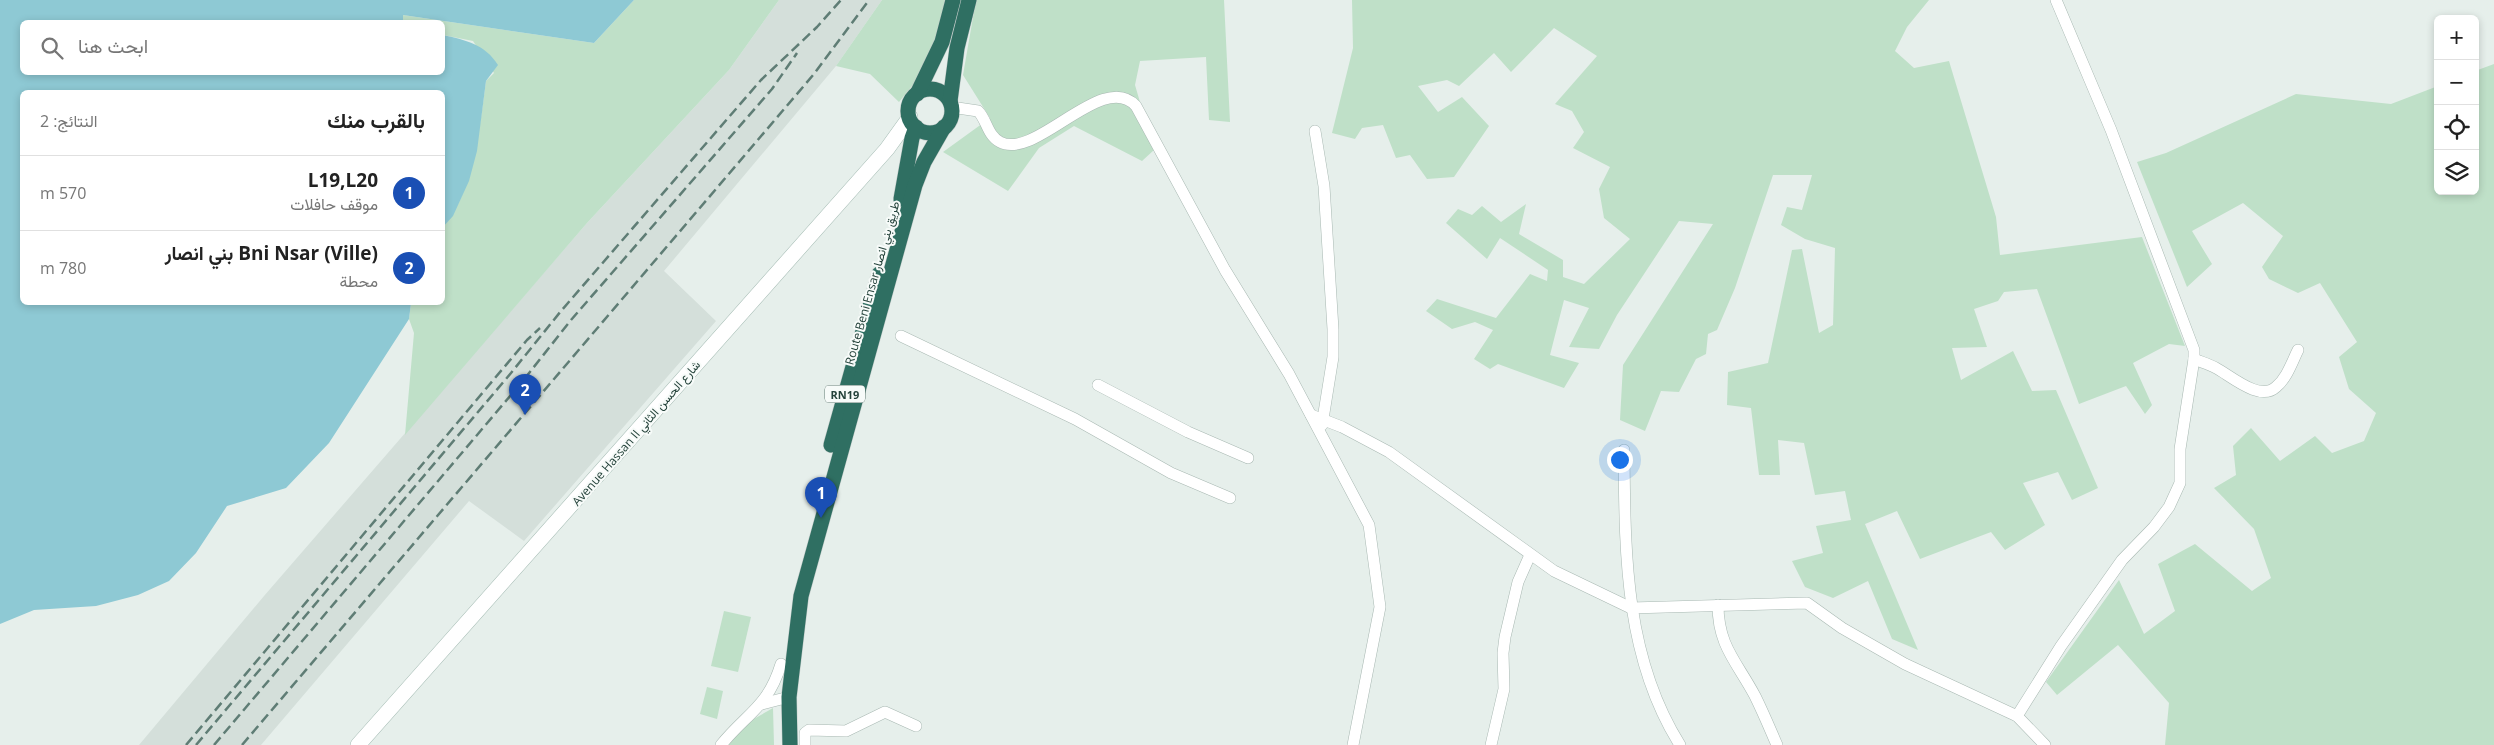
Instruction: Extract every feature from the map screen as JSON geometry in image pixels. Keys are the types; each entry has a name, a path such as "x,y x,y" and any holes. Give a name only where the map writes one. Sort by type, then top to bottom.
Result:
{"highway":[{"name":"RN19","path":"913,123 909,104 917,94 942,42 953,0"},
{"name":"RN19","path":"944,127 951,116 957,48 969,0"},
{"path":"917,94 932,89 942,93 951,104"},
{"path":"913,123 923,131 933,132 944,127"},
{"name":"Route Beni Ensar طريق بني انصار","path":"790,745 783,699 781,664 794,583 848,380 905,184 913,123"},
{"name":"Route Beni Ensar طريق بني انصار","path":"780,745 783,699 808,563 915,185 924,162 944,127"}],"street":[{"path":"2017,716 2062,646 2122,560 2154,528 2169,506 2180,483 2180,449 2194,359 2194,350 2111,130 2056,0"},
{"path":"951,104 978,111 990,134 1000,142 1011,145 1053,128 1105,98 1118,97 1132,101 1225,270 1311,415 1369,525 1380,607 1353,745"},
{"name":"Avenue Hassan II شارع الحسن الثاني","path":"358,745 887,149 913,123"},
{"path":"1315,131 1324,186 1333,329 1333,357 1324,420 1319,431"},
{"path":"901,336 1075,420 1171,473 1230,498"},
{"path":"2194,359 2215,367 2250,388 2269,392 2276,388 2284,378 2298,350"},
{"path":"1098,385 1188,432 1248,458"},
{"path":"1311,415 1389,452 1554,571 1631,608 1807,603 1842,628 1905,664 2017,716 2045,745"},
{"path":"1624,450 1624,529 1631,608 1643,665 1665,720 1680,745"},
{"path":"1491,745 1504,689 1502,653 1505,637 1518,582 1530,555"},
{"path":"1718,605 1718,625 1724,643 1754,695 1777,745"},
{"path":"721,745 734,729 762,704 774,686 781,664"},
{"path":"762,704 783,699"},
{"path":"805,745 805,733 809,730 846,731 885,712 916,726"}],"shaded area":[{"path":"779,0 882,0 836,66 664,271 716,321 524,541 469,501 261,745 139,745 264,596 587,223 729,70"}],"green space":[{"path":"634,0 779,0 729,70 587,223 405,435 414,333 409,319 411,305 445,305 445,224 462,196 468,178 478,138 486,81 494,73 473,41 445,35 445,21 594,43"},
{"path":"882,0 952,0 921,75 899,102 870,74 836,66"},
{"path":"976,0 1224,0 1230,122 1209,120 1206,57 1140,61 1135,85 1154,150 1142,161 1074,126 1039,148 1008,191 943,152 990,118 963,75"},
{"path":"1352,0 1929,0 1907,27 1895,51 1914,68 1949,61 1996,217 2000,255 2142,237 2185,346 2169,344 2133,363 2152,405 2145,414 2126,386 2079,404 2037,289 2004,292 1998,301 1974,309 1987,347 1952,348 1961,380 2013,351 2032,391 2056,390 2098,488 2072,500 2058,472 2023,483 2045,525 2005,550 1991,532 1920,559 1897,511 1865,524 1918,650 1892,639 1868,581 1833,598 1805,587 1792,561 1823,553 1816,526 1851,520 1845,491 1815,495 1804,443 1778,440 1780,475 1759,475 1751,408 1727,405 1728,372 1768,363 1792,250 1802,249 1819,333 1833,325 1835,248 1805,239 1781,225 1787,207 1802,210 1812,175 1773,175 1735,288 1717,330 1708,334 1706,354 1696,359 1679,392 1661,391 1645,431 1620,420 1623,365 1713,224 1679,221 1617,315 1599,349 1569,347 1589,308 1564,300 1550,355 1579,363 1564,388 1498,364 1490,369 1474,359 1493,330 1475,322 1452,329 1426,311 1437,299 1496,318 1530,274 1547,281 1548,270 1500,238 1487,259 1446,223 1458,209 1472,215 1482,206 1501,222 1526,204 1519,234 1563,260 1563,277 1584,284 1630,239 1604,218 1599,189 1610,167 1573,148 1584,132 1572,111 1555,104 1597,56 1554,28 1511,72 1494,53 1459,86 1447,80 1418,86 1438,112 1462,97 1489,126 1454,177 1427,179 1410,155 1396,158 1383,125 1362,128 1355,139 1332,133 1353,48"},
{"path":"403,15 437,20 403,20"},
{"path":"2494,64 2494,745 2165,745 2169,703 2118,645 2057,695 2046,682 2119,580 2144,634 2175,611 2158,564 2195,544 2252,591 2271,578 2254,529 2214,488 2236,475 2233,446 2251,428 2280,461 2315,436 2332,453 2364,441 2376,413 2349,389 2339,357 2357,342 2320,283 2298,293 2269,279 2262,267 2283,236 2243,203 2192,231 2212,264 2187,287 2137,162 2166,153 2296,94 2391,104 2434,88 2434,195 2479,195 2479,70"},
{"path":"724,611 751,617 738,672 711,666"},
{"path":"707,687 723,691 717,719 700,714"},
{"path":"773,708 774,745 727,745 752,720"}],"water":[{"path":"0,0 634,0 594,43 403,15 403,20 20,20 20,75 445,75 445,36 474,44 487,52 498,65 486,81 477,151 469,181 453,216 445,225 445,90 20,90 20,305 411,305 409,319 329,443 286,488 227,506 196,553 169,581 138,595 96,606 34,610 0,624"}],"railway":[{"path":"196,745 511,373 561,311 761,80 817,27 841,0"},
{"path":"242,745 814,74 869,0"},
{"path":"214,745 522,382 571,320 772,89 797,53"},
{"path":"186,745 527,340 540,328"}],"place":[{"name":"Bni Nsar (Ville) بني انصار","path":"525,415"},
{"name":"L19,L20","path":"821,518"}]}
